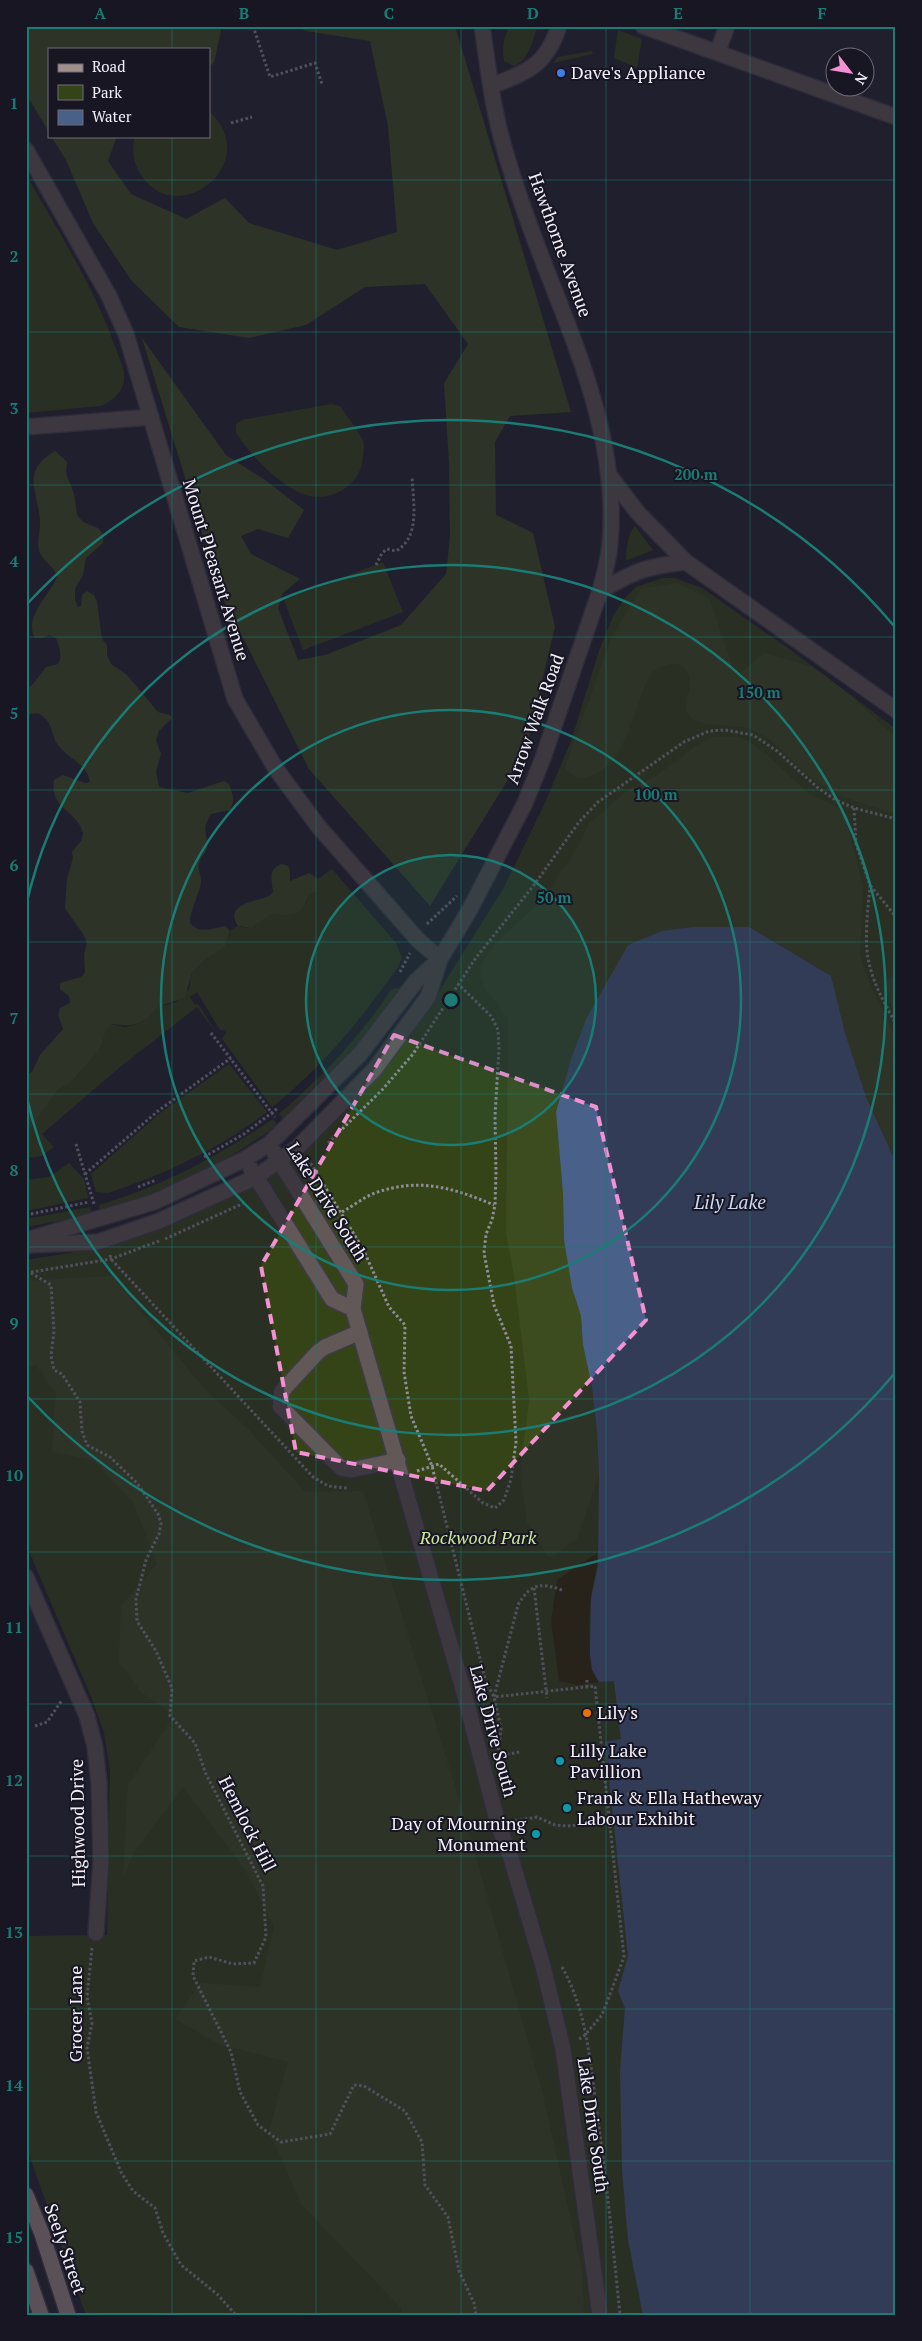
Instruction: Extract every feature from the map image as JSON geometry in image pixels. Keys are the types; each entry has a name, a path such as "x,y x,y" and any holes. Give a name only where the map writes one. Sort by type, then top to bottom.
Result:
{"main road":[{"name":"Seely Street","path":"26,2195 42,2234 68,2315"},
{"path":"26,2271 41,2315"}],"street":[{"name":"Hawthorne Avenue","path":"482,26 491,86 503,138 527,218 581,355 600,429 609,475"},
{"path":"491,86 528,71 538,63 549,49 559,26"},
{"path":"643,26 896,117"},
{"path":"718,52 728,26"},
{"name":"Mount Pleasant Avenue","path":"26,150 109,296 126,334 236,699 295,798 418,940 440,959"},
{"path":"26,427 151,417"},
{"path":"609,475 638,513 686,562 896,710"},
{"name":"Arrow Walk Road","path":"440,959 469,911 525,803 543,758 600,591 610,544 609,475"},
{"path":"600,591 636,571 656,565 686,562"},
{"path":"26,1240 154,1202 245,1159 269,1144 360,1054 416,981 440,959"},
{"path":"26,1245 98,1242 159,1221 256,1177 298,1147 368,1077 395,1045 428,997 440,959"},
{"name":"Lake Drive South","path":"269,1144 356,1284 353,1309 398,1460 498,1824 511,1858 543,1966 563,2049 600,2315"},
{"path":"245,1159 332,1299 353,1309"},
{"path":"360,1332 325,1347 318,1352 282,1391 280,1406 341,1468 351,1470 398,1460"},
{"name":"Highwood Drive","path":"26,1577 87,1716 95,1747 98,1775 101,1861 96,1933"}],"path":[{"path":"253,26 270,77 315,64 322,84"},
{"path":"231,123 252,117"},
{"path":"376,565 382,553 387,549 396,551 404,547 410,537 413,526 412,477"},
{"path":"440,1013 488,942 529,891 579,822 598,802 684,742 709,731 725,730 753,735 777,751 817,787 834,799 854,808 896,819"},
{"path":"854,808 856,844 870,885 896,917"},
{"path":"870,885 867,947 869,966 877,988 896,1024"},
{"path":"398,974 418,940"},
{"path":"211,1032 272,1113"},
{"path":"85,1174 158,1111 231,1058"},
{"path":"195,1162 244,1134 279,1107"},
{"path":"131,1190 162,1178"},
{"path":"342,1212 374,1193 405,1186 439,1186 495,1205"},
{"path":"26,1215 102,1198"},
{"name":"Hemlock Hill","path":"31,1273 50,1285 54,1331 51,1356 54,1370 62,1374 80,1402 82,1431 87,1445 110,1457 136,1482 158,1514 161,1523 159,1534 146,1560 136,1599 137,1621 156,1651 172,1688 170,1716 196,1743 206,1774 263,1886 266,1937 254,1963 234,1964 209,1957 194,1961 193,1976 231,2052 240,2092 258,2125 281,2142 330,2134 354,2085 364,2086 405,2111 422,2142 425,2185 448,2218 459,2271 474,2303 476,2315"},
{"path":"562,1590 545,1585 526,1592 518,1605 494,1696 596,1686 624,1957 602,2014 585,2035 563,2049"},
{"path":"534,1588 547,1698"},
{"path":"587,1680 587,1687"},
{"path":"35,1726 47,1722 73,1684"},
{"path":"481,1760 520,1752"},
{"path":"607,1797 636,1793"},
{"path":"498,1824 537,1817 560,1826 609,1822"},
{"name":"Grocer Lane","path":"96,1933 89,1961 87,1997 92,2022 86,2048 96,2112 121,2172 132,2191 155,2208 163,2233 181,2264 217,2294 236,2315"}],"highlighted area":[{"path":"394,1035 596,1107 646,1320 487,1491 296,1452 261,1266"}],"green space":[{"path":"26,26 222,26 214,63 210,65 210,48 48,48 48,130 26,94"},
{"path":"296,26 455,26 571,412 510,416 495,442 496,515 533,533 555,627 525,752 430,906 309,769 221,594 142,338 226,455 265,480 304,510 288,538 258,529 241,536 251,554 300,579 283,593 278,608 298,660 325,655 401,625 446,574 450,537 449,463 444,383 468,344 425,284 365,287 306,325 249,338 179,327 131,280 93,223 66,160 52,138 116,138 108,161 131,194 186,219 225,198 249,223 337,250 397,232 388,126 370,41 306,31"},
{"path":"510,26 537,26 527,55 514,66 504,61 503,56 504,39"},
{"path":"618,30 642,39 637,68 614,58"},
{"path":"592,51 593,54 553,63 558,57"},
{"path":"210,112 224,131 227,151 222,169 210,183 193,193 175,196 157,191 142,176 134,157 135,138 210,138"},
{"path":"26,175 87,282 122,364 124,375 122,388 113,399 100,406 26,413"},
{"path":"331,404 340,406 358,432 364,445 361,466 357,475 352,483 336,494 316,497 306,495 287,485 266,469 236,432 236,424 242,420"},
{"path":"55,451 67,462 66,473 74,494 77,515 83,522 98,528 103,534 103,543 86,558 83,575 75,589 75,600 78,607 81,606 82,595 87,591 94,595 97,602 102,639 107,645 107,655 111,664 127,675 158,712 170,715 172,718 159,731 156,740 161,754 156,772 159,787 188,793 224,781 229,784 233,800 230,810 211,814 206,824 207,848 199,864 201,883 190,923 202,930 225,926 230,931 225,946 206,959 192,973 185,997 159,1007 139,1023 130,1025 111,1024 106,1030 100,1048 94,1056 70,1083 58,1090 26,1135 26,1076 32,1072 40,1055 63,1029 58,1015 60,1008 70,1003 69,996 60,989 60,983 81,977 85,972 84,954 87,943 65,908 67,879 73,858 72,852 81,841 83,833 80,825 59,803 54,790 54,780 63,775 85,783 90,782 85,770 58,745 48,721 37,714 26,716 26,690 46,667 58,664 60,657 56,638 49,635 35,638 32,630 35,614 57,577 39,551 40,520 34,490 35,474 38,466"},
{"path":"635,526 653,550 628,560 626,559 626,551 628,541"},
{"path":"383,562 403,612 303,650 284,600"},
{"name":"Rockwood Park","path":"662,578 675,578 702,588 792,651 896,729 896,2315 86,2315 26,2146 26,1936 107,1935 110,1770 104,1733 92,1699 26,1544 26,1260 109,1244 171,1223 326,1128 353,1102 390,1062 421,1020 503,889 544,805 571,741 599,651 614,614 625,598 636,587"},
{"path":"677,583 709,598 736,676 765,653 813,667 850,695 896,738 896,814 848,798 821,785 812,779 772,741 753,730 738,726 705,723 693,719 687,712 689,676 682,666 676,664 663,666 651,673 623,744 615,757 605,767 593,775 585,777 574,776 565,768 612,636 641,589"},
{"path":"713,737 739,737 751,743 767,755 809,794 840,808 847,822 863,887 860,954 865,972 896,1040 896,1163 866,1097 845,1033 831,976 749,927 693,927 662,931 628,945 586,1019 571,1059 556,1112 563,1194 564,1240 572,1288 581,1316 583,1345 592,1387 599,1475 577,1539 549,1558 527,1523 520,1474 529,1400 514,1275 506,1234 508,1019 484,987 480,968 488,953 500,939 540,902 550,889 579,845 588,825 626,792 656,776 696,746"},
{"path":"282,864 288,866 290,870 290,881 309,873 318,879 316,891 309,895 301,910 294,914 271,914 251,928 238,926 235,913 238,908 269,896 273,892 272,872 277,866"},
{"path":"332,869 396,943 402,958 398,967 355,1024 308,1076 272,1107 222,1039 226,1033 224,1030 220,1030 197,992 190,997 195,1005 198,1004 217,1034 197,1007 120,1067 42,1134 54,1147 42,1156 26,1158 26,1135 58,1090 70,1083 94,1056 106,1029 111,1024 125,1027 137,1024 142,1022 158,1007 177,1002 189,989 192,973 229,936 230,931 238,926 248,928 271,914 293,914 301,910 309,895 316,891 318,879"},
{"path":"896,972 896,1013 882,987"},
{"path":"395,988 401,989 372,1032 284,1119 279,1114 340,1056 391,990"},
{"path":"229,1064 267,1112 230,1138 171,1169 108,1193 96,1192 91,1174 160,1113"},
{"path":"273,1119 277,1125 213,1166 149,1196 101,1213 99,1205 145,1189 189,1169"},
{"path":"69,1163 84,1179 88,1198 26,1211 26,1180 49,1177"},
{"path":"90,1207 92,1215 26,1227 26,1219"},
{"path":"112,1276 206,1391 248,1429 305,1492 363,1491 465,1818 543,2095 582,2271 584,2315 399,2315 402,2309 301,2204 269,2131 288,2062 219,2044 175,2019 200,1983 260,1987 274,1926 246,1871 183,1787 134,1852 123,1878 128,1785 174,1716 141,1692 119,1662 121,1606 157,1564 133,1502 93,1460 52,1452 56,1393 36,1365 26,1368 26,1281"}],"sand":[{"path":"597,1553 589,1630 592,1663 599,1682 578,1685 559,1681 551,1621 557,1580"}],"water":[{"name":"Lily Lake","path":"693,927 749,927 831,976 845,1033 866,1097 896,1163 896,2315 643,2315 628,2240 622,2170 620,2071 625,2008 618,1991 628,1956 605,1742 621,1739 614,1681 599,1682 592,1670 590,1654 591,1598 598,1566 599,1475 597,1431 592,1387 583,1345 581,1316 572,1288 564,1240 563,1194 556,1112 571,1059 586,1019 628,945 662,931"}],"place":[{"name":"Dave's Appliance","path":"561,73"},
{"name":"Lily's","path":"587,1713"},
{"name":"Lilly Lake Pavillion","path":"560,1761"},
{"name":"Frank & Ella Hatheway Labour Exhibit","path":"567,1808"},
{"name":"Day of Mourning Monument","path":"536,1834"}]}
